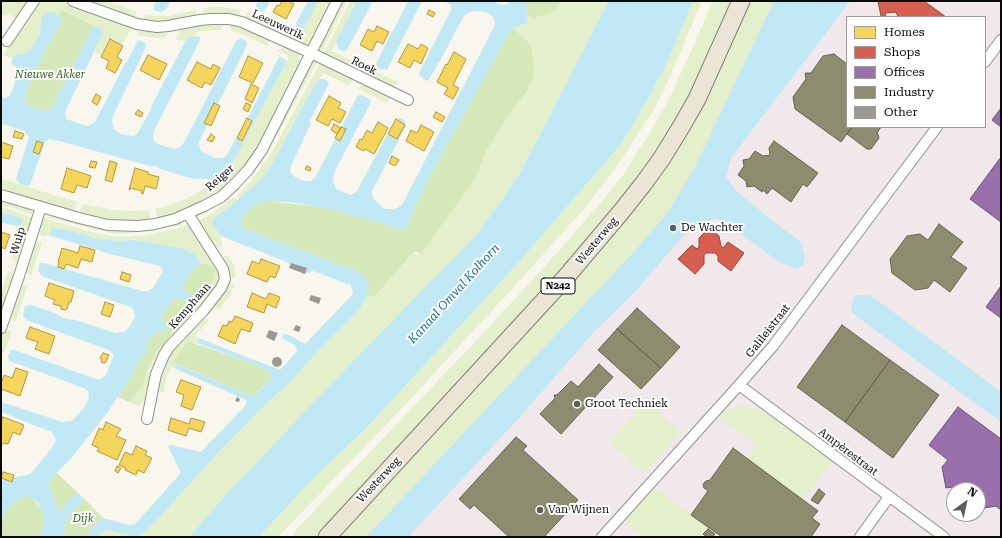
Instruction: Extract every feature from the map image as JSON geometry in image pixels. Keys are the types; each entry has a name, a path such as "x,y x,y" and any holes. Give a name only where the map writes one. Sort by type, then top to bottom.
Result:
{"main road":[{"name":"Westerweg","path":"327,537 566,277 640,189 662,158 697,99 741,1"}],"street":[{"path":"7,41 34,1"},
{"name":"Leeuwerik","path":"73,1 137,24 157,27 177,25 200,20 229,19 242,22 311,53"},
{"name":"Reiger","path":"1,194 41,207 108,225 138,226 154,224 175,219 204,206 221,196 234,185 248,170 262,150 337,1"},
{"path":"986,61 1001,40"},
{"name":"Roek","path":"311,53 408,100"},
{"name":"Galileistraat","path":"602,537 773,346 936,128"},
{"name":"Wulp","path":"1,328 41,207"},
{"name":"Kemphaan","path":"148,419 156,374 164,355 169,347 204,310 221,288 225,279 223,269 188,214"},
{"name":"Ampèrestraat","path":"739,385 944,537"},
{"path":"860,537 889,497"}],"shaded area":[{"path":"754,1 1001,1 1001,537 350,537 643,223"}],"green space":[{"path":"1,1 28,1 17,18 7,14 6,16 1,14"},
{"path":"41,1 62,1 133,26 122,45 109,39 101,55 94,52 103,33 102,29 61,10 58,15 53,12 49,12 43,16 40,23 38,36 31,49 26,53 14,55 13,58 3,55 33,7"},
{"path":"84,1 107,1 137,12 136,16 131,18"},
{"path":"318,1 332,1 312,41 302,44 284,37 287,30 298,35 302,31"},
{"path":"342,1 347,1 322,52 320,48 322,40"},
{"path":"350,1 357,1 332,51 365,67 356,72 323,55"},
{"path":"527,1 560,1 558,7 550,13 534,18 527,15"},
{"path":"560,1 609,1 521,171 477,234 231,489 189,537 97,537 108,530 132,536 142,534 157,520 215,456 292,380 318,351 360,309 367,295 374,297 413,254 421,254 476,177 485,153 510,113 527,91 527,41 513,28 524,24 527,20 527,15 534,18 558,7"},
{"path":"693,1 702,1 655,108 615,169 588,204 405,405 278,537 259,537 306,486 369,425 518,263 622,143 666,65"},
{"path":"713,1 732,1 689,95 669,132 650,161 602,225 497,344 364,483 317,537 295,537 293,533 492,324 555,255 623,175 648,136 670,97"},
{"path":"749,1 774,1 694,169 665,216 631,255 366,537 338,537 626,219 666,168 693,123"},
{"path":"209,7 223,7 241,10 239,14 234,16 206,16 202,9"},
{"name":"Nieuwe Akker","path":"61,10 97,27 92,29 51,109 43,111 27,104 24,100 36,68 62,20 62,17 58,15"},
{"path":"196,10 195,17 171,23 145,22 144,18 146,15 169,16"},
{"path":"247,12 282,28 278,35 247,20"},
{"path":"221,22 221,30 196,32 195,36 187,38 186,41 176,39 181,28"},
{"path":"234,24 270,39 267,46 245,35 231,31 230,26"},
{"path":"513,28 527,41 531,48 534,64 533,76 527,91 510,113 485,153 476,177 421,254 415,251 374,297 367,295 369,287 361,273 242,227 241,219 256,204 264,202 316,206 357,215 399,229 409,225 426,183"},
{"path":"144,29 168,30 168,33 165,38 137,35"},
{"path":"285,46 298,53 301,63 259,145 248,162 235,177 205,201 186,211 160,219 155,209 171,205 194,195 221,177 227,171 288,60 287,55 277,51"},
{"path":"314,62 317,62 278,134 256,168 239,188 215,207 199,217 202,212 227,196 308,67"},
{"path":"320,63 353,78 349,85 323,73 310,93 264,177 240,198 237,197 237,195 251,181 273,150"},
{"path":"371,70 398,82 397,85 391,87 369,78"},
{"path":"362,83 387,95 389,99 387,103 359,89"},
{"path":"2,179 77,202 74,210 72,211 1,190"},
{"path":"234,197 238,200 229,207 213,225 221,236 222,247 214,248 198,221"},
{"path":"1,199 27,207 33,215 1,204"},
{"path":"82,204 113,210 149,210 150,216 148,221 108,221 82,214 80,210"},
{"path":"1,206 33,218 30,230 27,231 16,226 21,224 19,217 1,211"},
{"path":"53,215 83,224 184,224 151,231 117,234 47,217"},
{"path":"44,218 91,232 111,236 128,237 175,229 187,225 190,227 218,268 220,276 219,286 164,348 148,396 138,406 129,402 135,396 147,374 154,356 198,298 209,288 206,264 200,263 195,254 181,248 137,240 118,241 98,239 52,227 50,236 42,236 38,231"},
{"path":"23,239 26,242 20,260 12,260 18,242"},
{"path":"35,240 42,242 31,276 25,271"},
{"path":"228,255 235,267 235,279 228,276 222,259 224,256"},
{"path":"200,263 206,264 215,269 214,277 209,288 198,298 164,344 159,348 150,363 142,386 135,396 129,402 118,397 130,378 141,355 147,348 149,339 155,332 162,332 168,325 162,321 161,318 167,306 177,298 192,302 194,296 183,290 182,287 189,275"},
{"path":"8,271 15,275 3,310 1,310 1,293"},
{"path":"227,282 234,285 230,296 219,309 213,306"},
{"path":"20,285 28,285 15,322 10,315"},
{"path":"203,317 210,320 195,336 199,338 197,343 188,341 174,362 177,364 174,368 171,367 166,380 164,393 157,390 158,381 169,354"},
{"path":"9,330 12,331 1,357 1,340 4,332"},
{"path":"188,341 253,364 268,371 271,378 254,395 251,396 173,362"},
{"path":"647,401 681,432 644,473 610,442"},
{"path":"743,405 766,413 833,461 803,499 747,459 756,445 718,417 728,409"},
{"name":"Dijk","path":"57,473 77,492 62,510 57,510 49,484 51,479"},
{"path":"654,487 722,537 644,537 623,521"},
{"path":"24,497 30,497 41,508 45,519 42,530 37,537 1,537 1,522 3,518 15,502"},
{"name":"Dijk","path":"84,498 103,518 93,527 86,537 67,537 64,533 65,523"}],"water":[{"path":"156,1 171,1 162,12 154,10"},
{"path":"258,1 270,1 265,10 260,12 256,8"},
{"path":"308,1 318,1 304,28 299,29 296,27 296,23"},
{"path":"357,1 373,1 347,50 344,51 338,49 336,42"},
{"path":"408,1 422,1 387,70 379,69 376,64"},
{"path":"444,1 493,1 505,5 511,1 527,1 527,20 526,23 513,28 509,33 426,183 409,225 403,230 357,216 316,206 288,202 264,202 256,204 241,219 242,227 246,229 361,273 367,280 369,287 360,309 318,351 292,380 215,456 157,520 142,534 132,536 108,530 97,537 86,537 93,527 103,518 129,525 135,524 180,474 168,446 171,445 201,452 246,405 246,400 174,368 176,364 251,396 255,395 271,378 268,371 197,343 199,338 281,369 297,351 297,348 293,344 283,339 283,335 289,335 303,343 306,343 352,295 353,291 350,285 313,271 304,274 287,262 221,236 212,222 213,219 264,177 319,79 324,79 329,84 309,122 311,123 290,168 291,173 295,177 306,181 311,181 315,178 357,97 362,95 371,102 334,173 333,180 336,189 351,195 357,191 395,120 400,118 405,121 406,126 372,191 372,195 383,208 394,209 402,205 495,25 494,18 485,12 475,11 465,15 428,81 425,80 419,73 451,10 451,5"},
{"name":"Kanaal Omval Kolhorn","path":"609,1 693,1 666,65 622,143 518,263 369,425 306,486 259,537 189,537 231,489 477,234 521,171"},
{"path":"774,1 850,1 731,158 726,177 735,190 801,243 805,257 803,265 797,269 779,262 725,222 716,219 701,222 684,235 632,295 592,334 520,417 408,537 366,537 631,255 665,216 694,169"},
{"path":"48,12 53,12 62,17 62,20 36,68 24,100 27,104 43,111 51,109 92,29 97,27 102,29 103,33 65,112 66,119 88,126 95,122 138,40 141,41 146,44 145,49 112,121 114,129 124,135 133,136 137,134 152,108 151,107 187,38 197,36 200,38 153,133 153,139 155,142 174,149 180,147 185,141 236,41 240,38 246,41 247,45 199,142 201,151 215,158 223,158 226,156 279,57 287,61 234,160 221,177 216,179 195,179 158,167 153,167 49,139 45,142 30,185 21,185 16,179 29,137 24,131 1,123 1,97 8,97 14,86 18,70 11,63 14,55 26,53 31,49 40,32 41,20"},
{"path":"1,212 19,217 22,220 21,225 16,226 1,222"},
{"path":"52,227 98,239 118,241 137,240 181,248 195,254 200,263 189,275 182,287 183,290 194,296 195,299 191,302 176,298 167,306 161,318 162,321 168,325 165,331 155,332 149,339 148,350 145,355 141,355 130,378 107,413 74,455 51,479 49,484 57,510 62,509 77,492 84,498 65,523 64,533 67,537 37,537 44,526 45,519 38,503 30,497 21,498 15,502 9,508 1,522 1,473 15,477 30,474 52,448 56,440 52,432 1,412 1,402 63,422 72,421 87,403 89,398 88,391 10,361 8,357 11,350 14,350 96,379 102,379 107,373 113,354 109,350 26,320 23,316 25,306 31,305 50,311 61,317 116,333 126,331 135,317 134,311 131,307 44,277 38,270 40,263 142,291 148,291 153,288 163,270 160,266 102,252 50,236"},
{"path":"855,295 868,295 877,300 1001,392 1001,422 860,319 851,311"}],"building: Homes":[{"path":"282,1 288,1 294,4 286,19 273,12 277,5 279,6"},
{"path":"429,10 435,13 433,17 427,14"},
{"path":"377,26 389,32 383,44 377,41 372,51 360,45 368,29 374,32"},
{"path":"110,39 123,46 117,57 122,60 115,73 106,68 109,61 101,57"},
{"path":"408,44 418,49 421,44 428,48 421,64 414,60 410,68 398,62"},
{"path":"454,52 466,59 453,85 459,88 453,99 444,94 448,88 437,82"},
{"path":"148,55 167,64 159,80 140,70"},
{"path":"248,56 263,63 253,83 239,77"},
{"path":"197,62 211,69 213,64 220,68 211,85 205,82 202,88 187,80"},
{"path":"251,84 259,88 252,103 245,99"},
{"path":"96,94 101,97 97,105 92,102"},
{"path":"329,96 341,103 338,108 346,112 340,123 332,119 328,126 316,120"},
{"path":"214,103 220,106 211,126 204,123"},
{"path":"246,103 251,105 248,112 243,109"},
{"path":"138,110 143,113 141,117 135,114"},
{"path":"436,112 445,117 442,122 433,117"},
{"path":"247,118 252,121 242,141 237,138"},
{"path":"396,119 405,125 397,139 388,134"},
{"path":"378,122 388,128 374,154 365,149 364,151 356,147 360,139 362,140 367,130 372,133"},
{"path":"334,124 341,128 337,134 331,130"},
{"path":"421,125 434,132 424,151 406,141 411,130 417,133"},
{"path":"341,127 346,129 340,141 335,138"},
{"path":"15,131 24,134 22,139 13,137"},
{"path":"211,134 215,137 212,142 207,140"},
{"path":"37,141 43,143 39,154 33,152"},
{"path":"1,142 13,146 9,159 1,157"},
{"path":"392,156 399,160 395,166 389,163"},
{"path":"91,161 97,162 95,168 89,167"},
{"path":"110,161 117,163 112,182 105,180"},
{"path":"307,166 311,168 310,171 305,169"},
{"path":"67,168 91,176 87,188 77,185 74,193 61,189"},
{"path":"135,168 159,177 156,189 145,186 143,194 141,193 142,191 130,188 129,190"},
{"path":"1,232 10,235 5,249 1,247"},
{"path":"80,246 95,250 92,262 81,259 78,268 66,264 64,269 58,267 62,248 78,253"},
{"path":"261,259 280,266 275,278 270,276 267,282 247,274 252,261 259,264"},
{"path":"122,272 131,275 129,282 120,279"},
{"path":"49,283 74,291 67,309 61,309 61,306 53,304 55,300 45,296"},
{"path":"252,293 266,299 269,293 280,297 276,308 267,304 264,313 247,307"},
{"path":"105,302 114,305 110,317 101,314"},
{"path":"235,316 253,323 250,332 241,329 235,344 218,336 223,325 227,326 229,321 232,322"},
{"path":"30,327 55,336 49,354 35,349 38,342 26,338"},
{"path":"103,353 109,355 105,363 101,362 102,359 100,358"},
{"path":"16,368 28,372 20,396 1,389 4,375 12,378"},
{"path":"181,380 201,387 192,410 181,406 184,395 176,392"},
{"path":"3,417 24,425 20,435 13,432 8,444 4,443 1,445 1,422"},
{"path":"171,418 189,424 191,418 205,422 201,432 189,428 186,436 168,430"},
{"path":"106,422 121,429 116,436 126,440 117,460 97,451 99,448 92,445 99,428 103,430"},
{"path":"136,446 147,451 145,455 152,458 144,473 138,470 136,475 125,470 126,468 119,465 125,452 132,455"},
{"path":"117,466 121,468 118,473 115,471"},
{"path":"3,472 14,475 12,482 1,478"}],"building: Shops":[{"path":"878,1 924,1 945,16 898,16 896,12 885,13 886,16 881,16"},
{"path":"705,232 714,232 719,236 721,246 723,248 728,242 744,253 731,271 718,261 718,256 715,253 706,253 704,255 704,264 695,274 678,259 692,245 697,249 699,247 699,238"}],"building: Offices":[{"path":"1001,108 1001,127 992,120"},
{"path":"1001,157 1001,222 970,199"},
{"path":"1001,286 1001,318 986,307"},
{"path":"958,407 1001,439 1001,510 996,506 986,508 986,482 946,482 946,488 942,467 948,460 929,445"}],"building: Industry":[{"path":"834,54 846,63 846,128 851,128 841,142 795,109 793,97 806,79 805,73 811,73 823,56"},
{"path":"851,128 880,128 877,133 879,138 871,149 867,149 847,134"},
{"path":"774,141 818,173 807,187 803,184 791,202 772,188 767,194 763,190 762,192 754,186 747,187 746,181 738,175 744,166 743,160 749,159 755,151 763,156 770,155 769,148"},
{"path":"939,224 963,242 951,257 967,268 950,292 934,280 928,288 915,290 892,273 890,259 907,236 920,234 928,240"},
{"path":"637,308 680,347 661,368 617,329"},
{"path":"842,325 890,360 845,422 797,387"},
{"path":"617,329 661,368 641,389 598,350"},
{"path":"890,360 939,395 893,458 845,422"},
{"path":"599,364 613,377 561,434 540,414 555,398 554,395 557,395 571,381 578,387"},
{"path":"516,437 527,446 523,450 578,500 544,537 509,537 474,505 470,509 459,499"},
{"path":"733,448 818,511 812,518 820,524 811,537 722,537 691,515 708,491 704,488 703,484 710,480"},
{"path":"819,489 825,494 818,504 811,500"},
{"path":"708,529 715,534 712,537 707,537 703,534"}],"building: Other":[{"path":"291,263 307,268 305,274 289,268"},
{"path":"311,295 321,298 319,304 309,300"},
{"path":"296,325 301,327 299,332 293,330"},
{"path":"269,330 278,333 274,341 266,337"},
{"path":"277,357 282,362 277,367 272,362"},
{"path":"237,397 240,399 239,402 235,401"}],"place":[{"name":"De Wachter","path":"673,228"},
{"name":"Groot Techniek","path":"577,404"},
{"name":"Van Wijnen","path":"540,510"}]}
